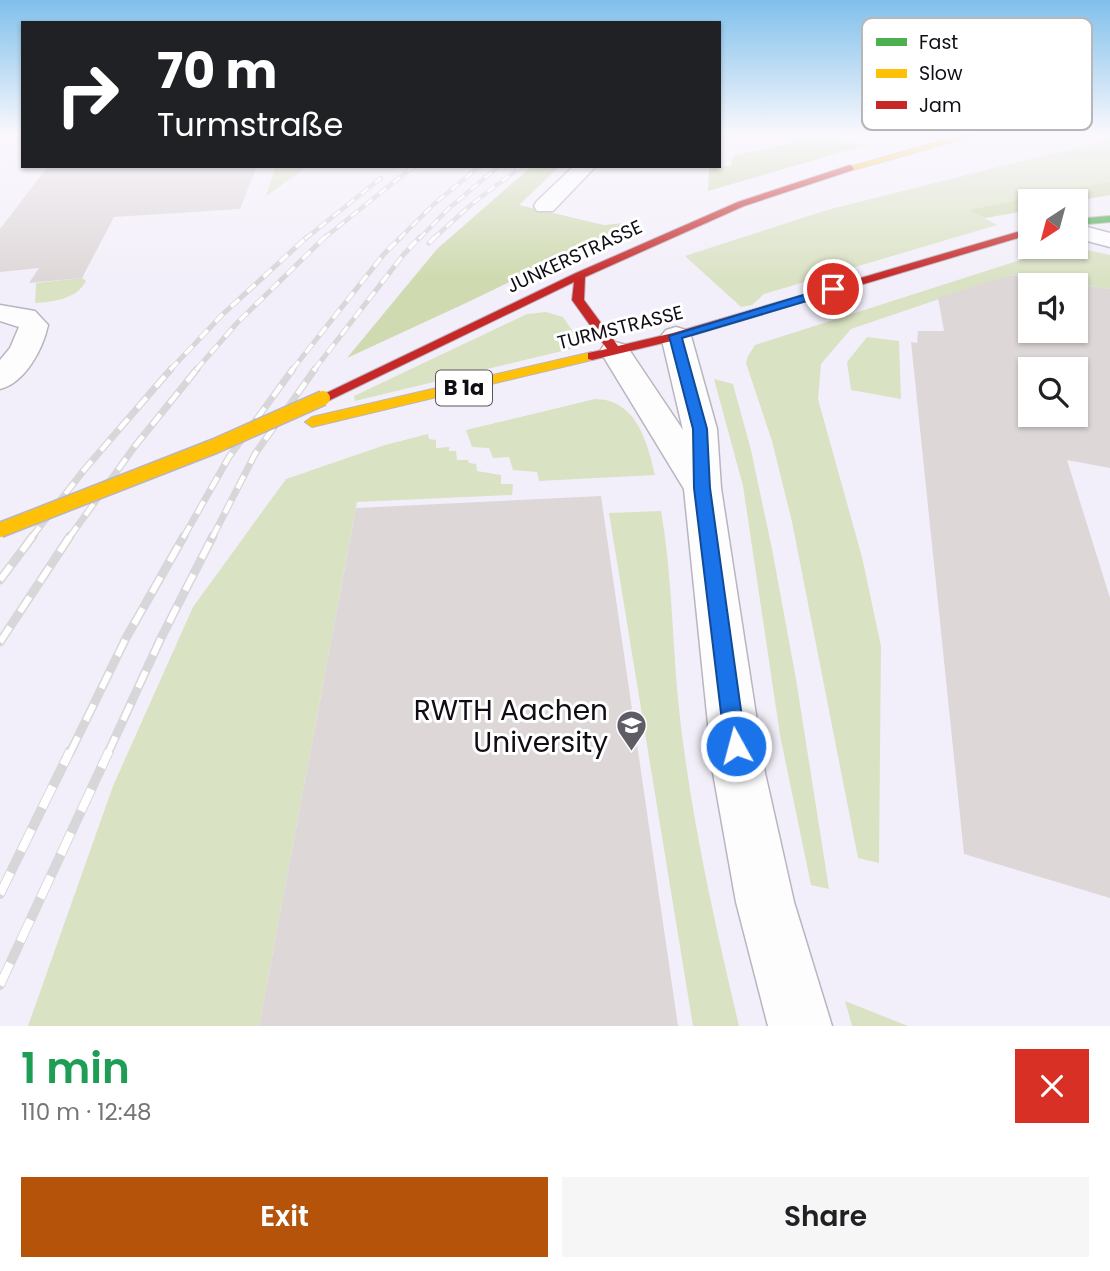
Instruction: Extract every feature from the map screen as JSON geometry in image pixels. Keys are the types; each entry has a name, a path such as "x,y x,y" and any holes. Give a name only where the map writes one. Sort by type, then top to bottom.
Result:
{"main road":[{"name":"JUNKERSTRASSE","path":"323,398 689,226 802,183"},
{"path":"1088,221 1110,219"},
{"name":"TURMSTRASSE","path":"215,446 676,336 1018,235"},
{"path":"580,275 578,300 615,351"},
{"name":"TURMSTRASSE","path":"0,530 215,446 323,398"}],"street":[{"path":"545,206 569,183"},
{"path":"1088,234 1110,240"},
{"path":"0,313 25,317 34,325 32,338 20,358 0,379"},
{"path":"676,336 700,429 702,488 739,773 765,902 800,1026"},
{"path":"615,351 702,488"}],"green space":[{"path":"270,183 284,183 266,196"},
{"path":"513,183 542,183 519,205 604,225 634,222 347,358 437,249"},
{"path":"708,183 736,183 708,191"},
{"path":"935,183 1106,183 1075,189 1018,189 1018,200 970,210 997,225 764,294 752,305 741,307 685,256 827,210"},
{"path":"1110,183 1110,195 1088,199 1088,189 1075,189"},
{"path":"1018,200 1018,212 985,218 969,210"},
{"path":"1088,250 1110,255 1110,289 1088,286 1088,273 1010,275 851,329 821,364 818,399 862,557 881,646 879,863 858,858 792,522 772,441 746,363 755,345 1024,259 1088,259"},
{"path":"82,278 86,281 71,296 35,303 36,283"},
{"path":"546,312 563,317 583,346 355,401 354,396 527,314"},
{"path":"867,337 899,341 901,399 851,390 847,362"},
{"path":"714,379 733,384 751,450 796,679 829,889 811,885 780,735 743,486"},
{"path":"595,399 621,406 638,425 655,475 539,481 537,472 513,470 509,457 493,458 489,448 472,447 466,430"},
{"path":"428,434 429,439 436,440 436,448 449,447 449,451 456,451 457,460 468,460 469,463 476,464 477,471 501,475 501,484 513,484 512,495 357,502 259,1026 28,1026 113,786 193,607 286,479 385,445"},
{"path":"661,511 685,757 705,873 739,1026 693,1026 609,513"},
{"path":"845,1001 908,1026 852,1026"}],"building":[{"path":"35,183 250,183 240,209 114,217 82,278 29,283 39,268 0,272 0,229"},
{"path":"1010,275 1018,276 1018,343 1088,343 1088,286 1110,289 1110,468 1067,460 1110,598 1110,898 964,854 911,342 917,343 918,331 944,331 938,298"},
{"path":"601,496 678,1026 259,1026 356,508"}],"railway":[{"path":"305,239 375,183"},
{"path":"323,239 393,183"},
{"path":"292,370 384,254 434,204 460,183"},
{"path":"419,239 479,183"},
{"path":"433,239 500,183"},
{"path":"170,370 223,314 307,237"},
{"path":"196,370 237,323 325,237"},
{"path":"314,370 420,237"},
{"path":"429,243 433,239"},
{"path":"31,538 84,470 171,369"},
{"path":"69,538 135,446 197,369"},
{"path":"183,538 229,457 293,369"},
{"path":"212,538 255,454 315,369"},
{"path":"0,580 33,536"},
{"path":"0,642 70,536"},
{"path":"70,753 126,638 184,536"},
{"path":"108,753 161,638 213,536"},
{"path":"0,894 70,751"},
{"path":"0,985 109,751"}],"traffic: fast":[{"path":"1088,221 1110,219"}],"traffic: slow":[{"path":"312,422 592,356"},
{"path":"0,530 215,446 323,398"}],"traffic: jam":[{"path":"323,398 593,269 741,204 805,183"},
{"path":"592,356 676,336 1018,235"},
{"path":"580,275 578,300 615,351"}],"place":[{"name":"RWTH Aachen University","path":"631,753"}],"route":[{"path":"736,746 702,488 700,429 676,336 833,289"}]}
